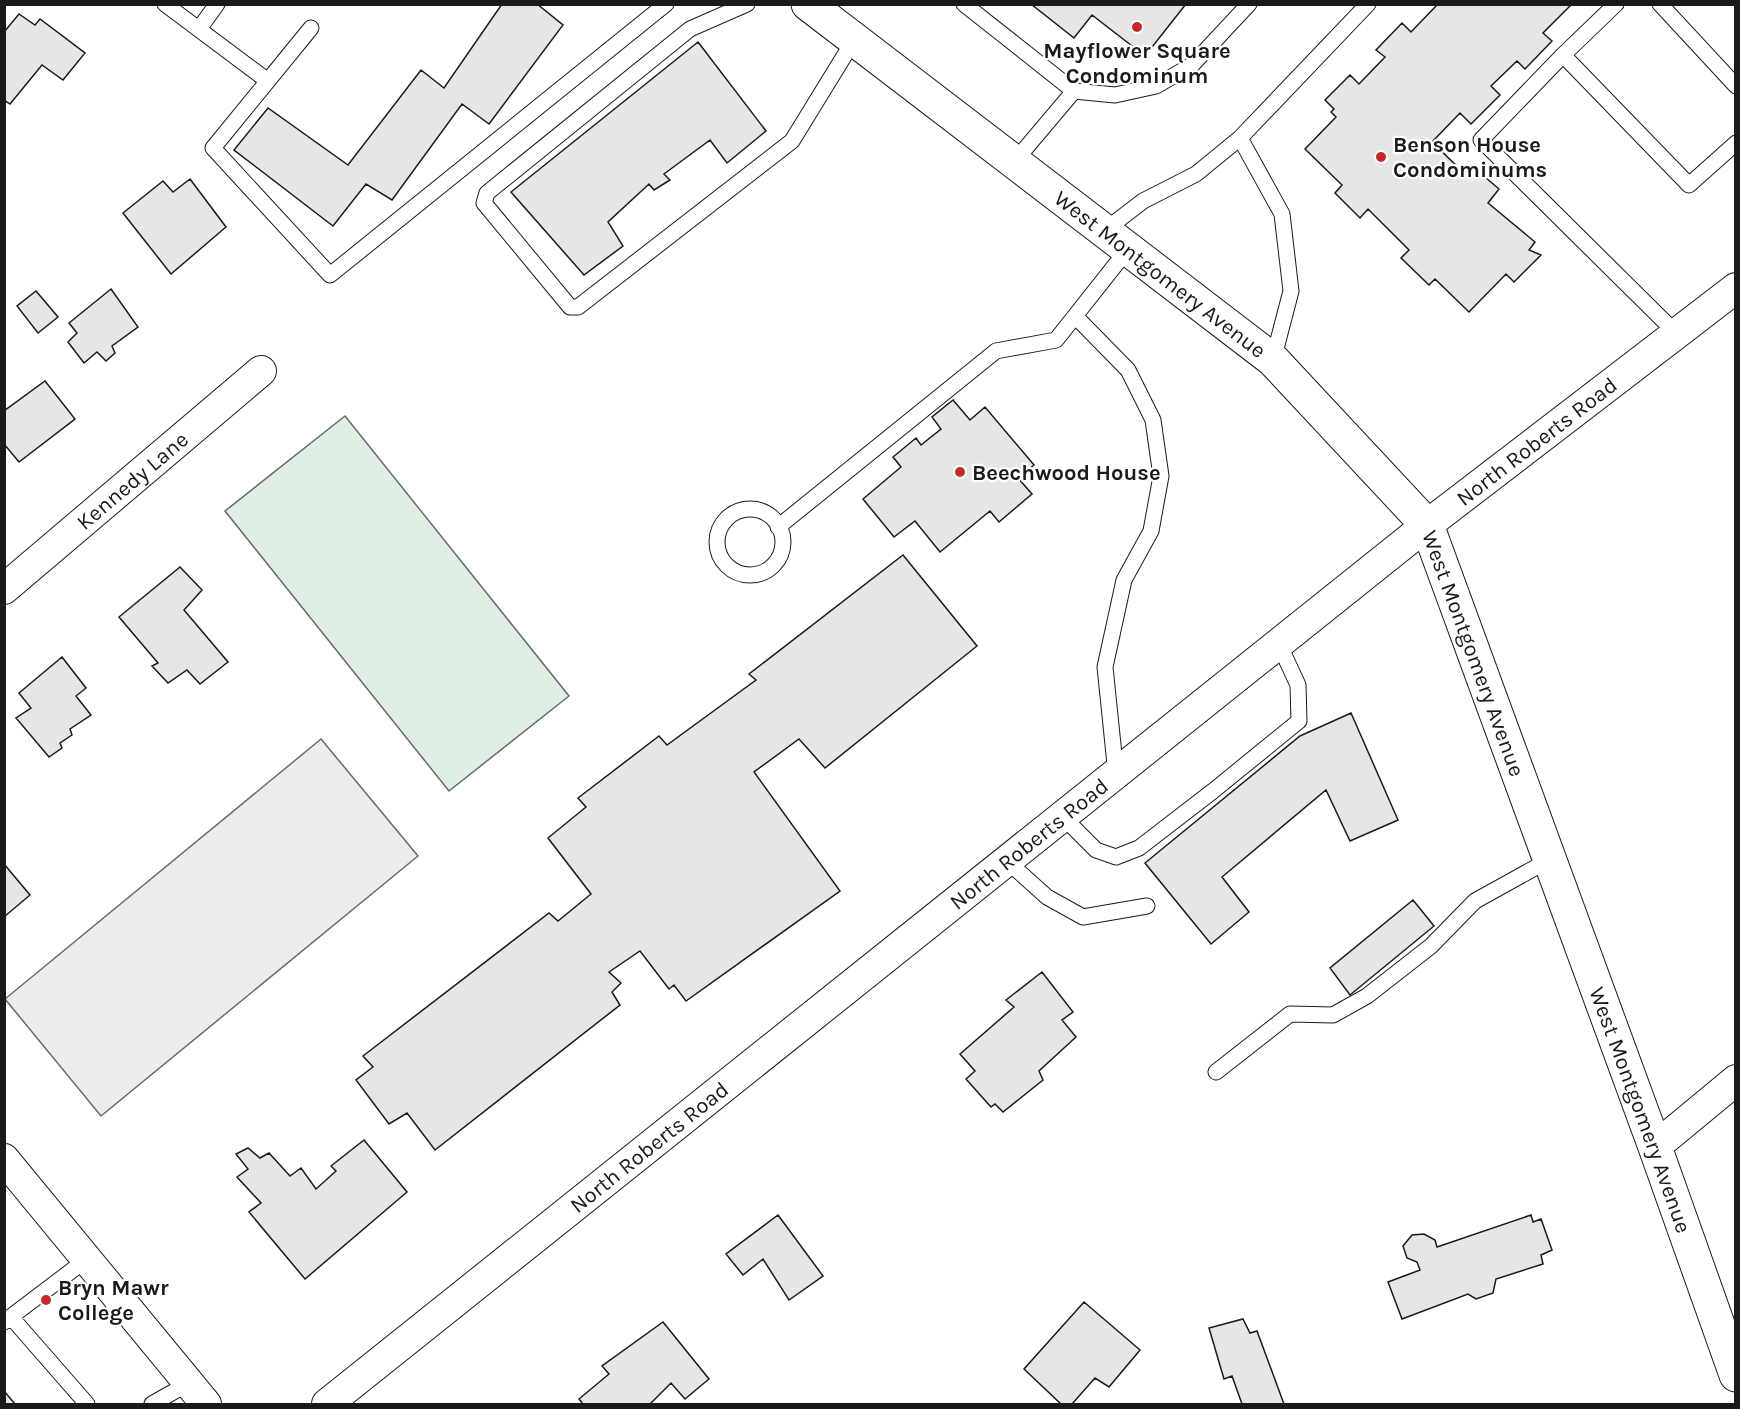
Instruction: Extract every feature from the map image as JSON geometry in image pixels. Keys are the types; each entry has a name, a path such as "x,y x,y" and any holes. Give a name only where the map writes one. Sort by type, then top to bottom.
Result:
{"main road":[{"name":"West Montgomery Avenue","path":"808,4 1273,360 1427,525 1655,1148 1727,1326 1736,1376"}],"street":[{"name":"North Roberts Road","path":"327,1404 1427,525 1736,288"},
{"name":"Kennedy Lane","path":"4,589 261,371"},
{"path":"1655,1148 1736,1080"},
{"path":"4,1159 197,1394"}],"lane":[{"path":"165,4 268,81"},
{"path":"199,29 217,4"},
{"path":"311,28 213,148 330,275 666,4"},
{"path":"747,4 690,28 487,193 484,202 570,307 578,307 792,141 854,40"},
{"path":"964,4 1074,91 1115,95 1156,86 1192,65 1249,4"},
{"path":"1220,35 1240,4"},
{"path":"778,527 996,351 1056,340 1075,316 1116,240 1143,201 1196,174 1240,138 1368,4"},
{"path":"1616,4 1481,140 1676,333"},
{"path":"1660,4 1736,86"},
{"path":"1563,55 1689,185 1736,143"},
{"path":"1014,162 1074,91"},
{"path":"1240,138 1282,214 1291,291 1273,360"},
{"path":"1075,316 1128,370 1153,420 1161,476 1151,531 1124,580 1105,667 1116,774"},
{"path":"746,510 759,511 770,517 778,527 783,538 782,551 775,563 766,571 753,576 741,574 729,568 720,558 717,546 718,533 733,513 746,510"},
{"path":"1063,817 1096,850 1116,857 1139,848 1213,791 1299,721 1298,685 1279,644"},
{"path":"1216,1072 1290,1014 1334,1015 1367,996 1431,946 1475,901 1549,860"},
{"path":"1007,861 1047,897 1083,917 1147,906"},
{"path":"87,1259 8,1319 87,1404"},
{"path":"152,1404 197,1394"}],"green space":[{"path":"345,416 569,696 449,791 225,511"}],"shaded area":[{"path":"321,739 418,856 101,1116 5,999"}],"building":[{"path":"502,4 537,4 563,25 489,124 462,104 392,200 366,184 333,226 234,150 268,108 348,165 421,70 444,88"},
{"name":"Mayflower Square Condominum","path":"1031,4 1186,4 1145,56 1092,15 1074,38"},
{"name":"Benson House Condominums","path":"1438,4 1572,4 1543,33 1552,41 1525,69 1517,61 1491,86 1500,95 1471,124 1460,113 1432,142 1462,171 1472,166 1499,189 1488,203 1535,242 1529,250 1541,255 1514,282 1506,274 1469,312 1435,279 1429,285 1401,258 1409,250 1368,209 1360,218 1335,193 1342,185 1305,149 1336,117 1331,112 1334,109 1325,100 1350,75 1359,84 1385,57 1376,50 1402,23 1411,32"},
{"path":"19,14 35,25 40,19 85,53 63,80 42,65 10,104 4,100 4,32"},
{"path":"698,42 766,131 727,163 710,140 664,174 670,180 654,190 649,184 608,222 623,246 584,275 511,192"},
{"path":"190,179 226,227 171,274 123,213 163,181 173,192"},
{"path":"111,289 138,327 112,346 115,353 106,361 97,352 84,363 68,342 77,333 69,323"},
{"path":"36,291 58,317 38,333 17,306"},
{"path":"45,381 75,419 19,462 4,444 4,411"},
{"name":"Beechwood House","path":"953,400 970,420 985,407 1034,465 1018,478 1032,494 999,522 990,511 940,552 915,521 894,537 863,499 901,467 893,457 916,438 921,445 941,429 932,417"},
{"path":"903,555 977,646 825,768 799,739 754,772 840,891 686,1001 674,985 669,989 640,951 609,972 621,983 612,992 620,1005 435,1150 407,1113 389,1124 356,1080 373,1067 363,1056 549,913 558,921 591,894 548,838 586,807 578,798 659,736 667,745 756,680 749,674"},
{"path":"180,567 202,590 184,610 228,662 200,684 187,670 168,683 152,666 158,663 119,617"},
{"path":"62,657 86,688 76,696 91,715 70,729 72,735 60,743 62,748 49,757 16,718 31,708 19,693"},
{"path":"1351,713 1398,820 1350,841 1326,790 1222,877 1249,912 1211,944 1145,863 1300,736"},
{"path":"4,864 30,895 4,917"},
{"path":"1413,900 1434,926 1350,995 1330,968"},
{"path":"1042,972 1073,1012 1062,1020 1076,1037 1039,1071 1043,1080 1003,1112 995,1104 991,1107 966,1079 975,1071 960,1054 1014,1007 1006,1000"},
{"path":"364,1140 407,1192 305,1279 249,1212 261,1203 237,1177 248,1169 236,1154 248,1148 260,1158 269,1153 290,1176 301,1168 316,1189 336,1171 331,1166"},
{"path":"778,1215 823,1276 789,1300 763,1259 743,1275 726,1254"},
{"path":"1531,1215 1533,1222 1541,1219 1552,1250 1541,1255 1543,1264 1496,1279 1493,1293 1476,1299 1468,1294 1402,1319 1388,1282 1420,1270 1417,1262 1407,1258 1403,1246 1412,1235 1424,1234 1435,1240 1437,1247"},
{"path":"1084,1302 1140,1350 1109,1387 1095,1378 1072,1404 1061,1404 1024,1369"},
{"path":"1243,1319 1250,1333 1257,1331 1284,1404 1242,1404 1232,1376 1224,1379 1209,1328"},
{"path":"663,1322 709,1379 685,1399 671,1383 650,1404 583,1404 579,1399 609,1374 602,1366"},
{"path":"4,1391 15,1404 4,1404"}],"place":[{"name":"Mayflower Square Condominum","path":"1137,27"},
{"name":"Benson House Condominums","path":"1381,157"},
{"name":"Beechwood House","path":"960,472"},
{"name":"Bryn Mawr College","path":"46,1300"}]}
